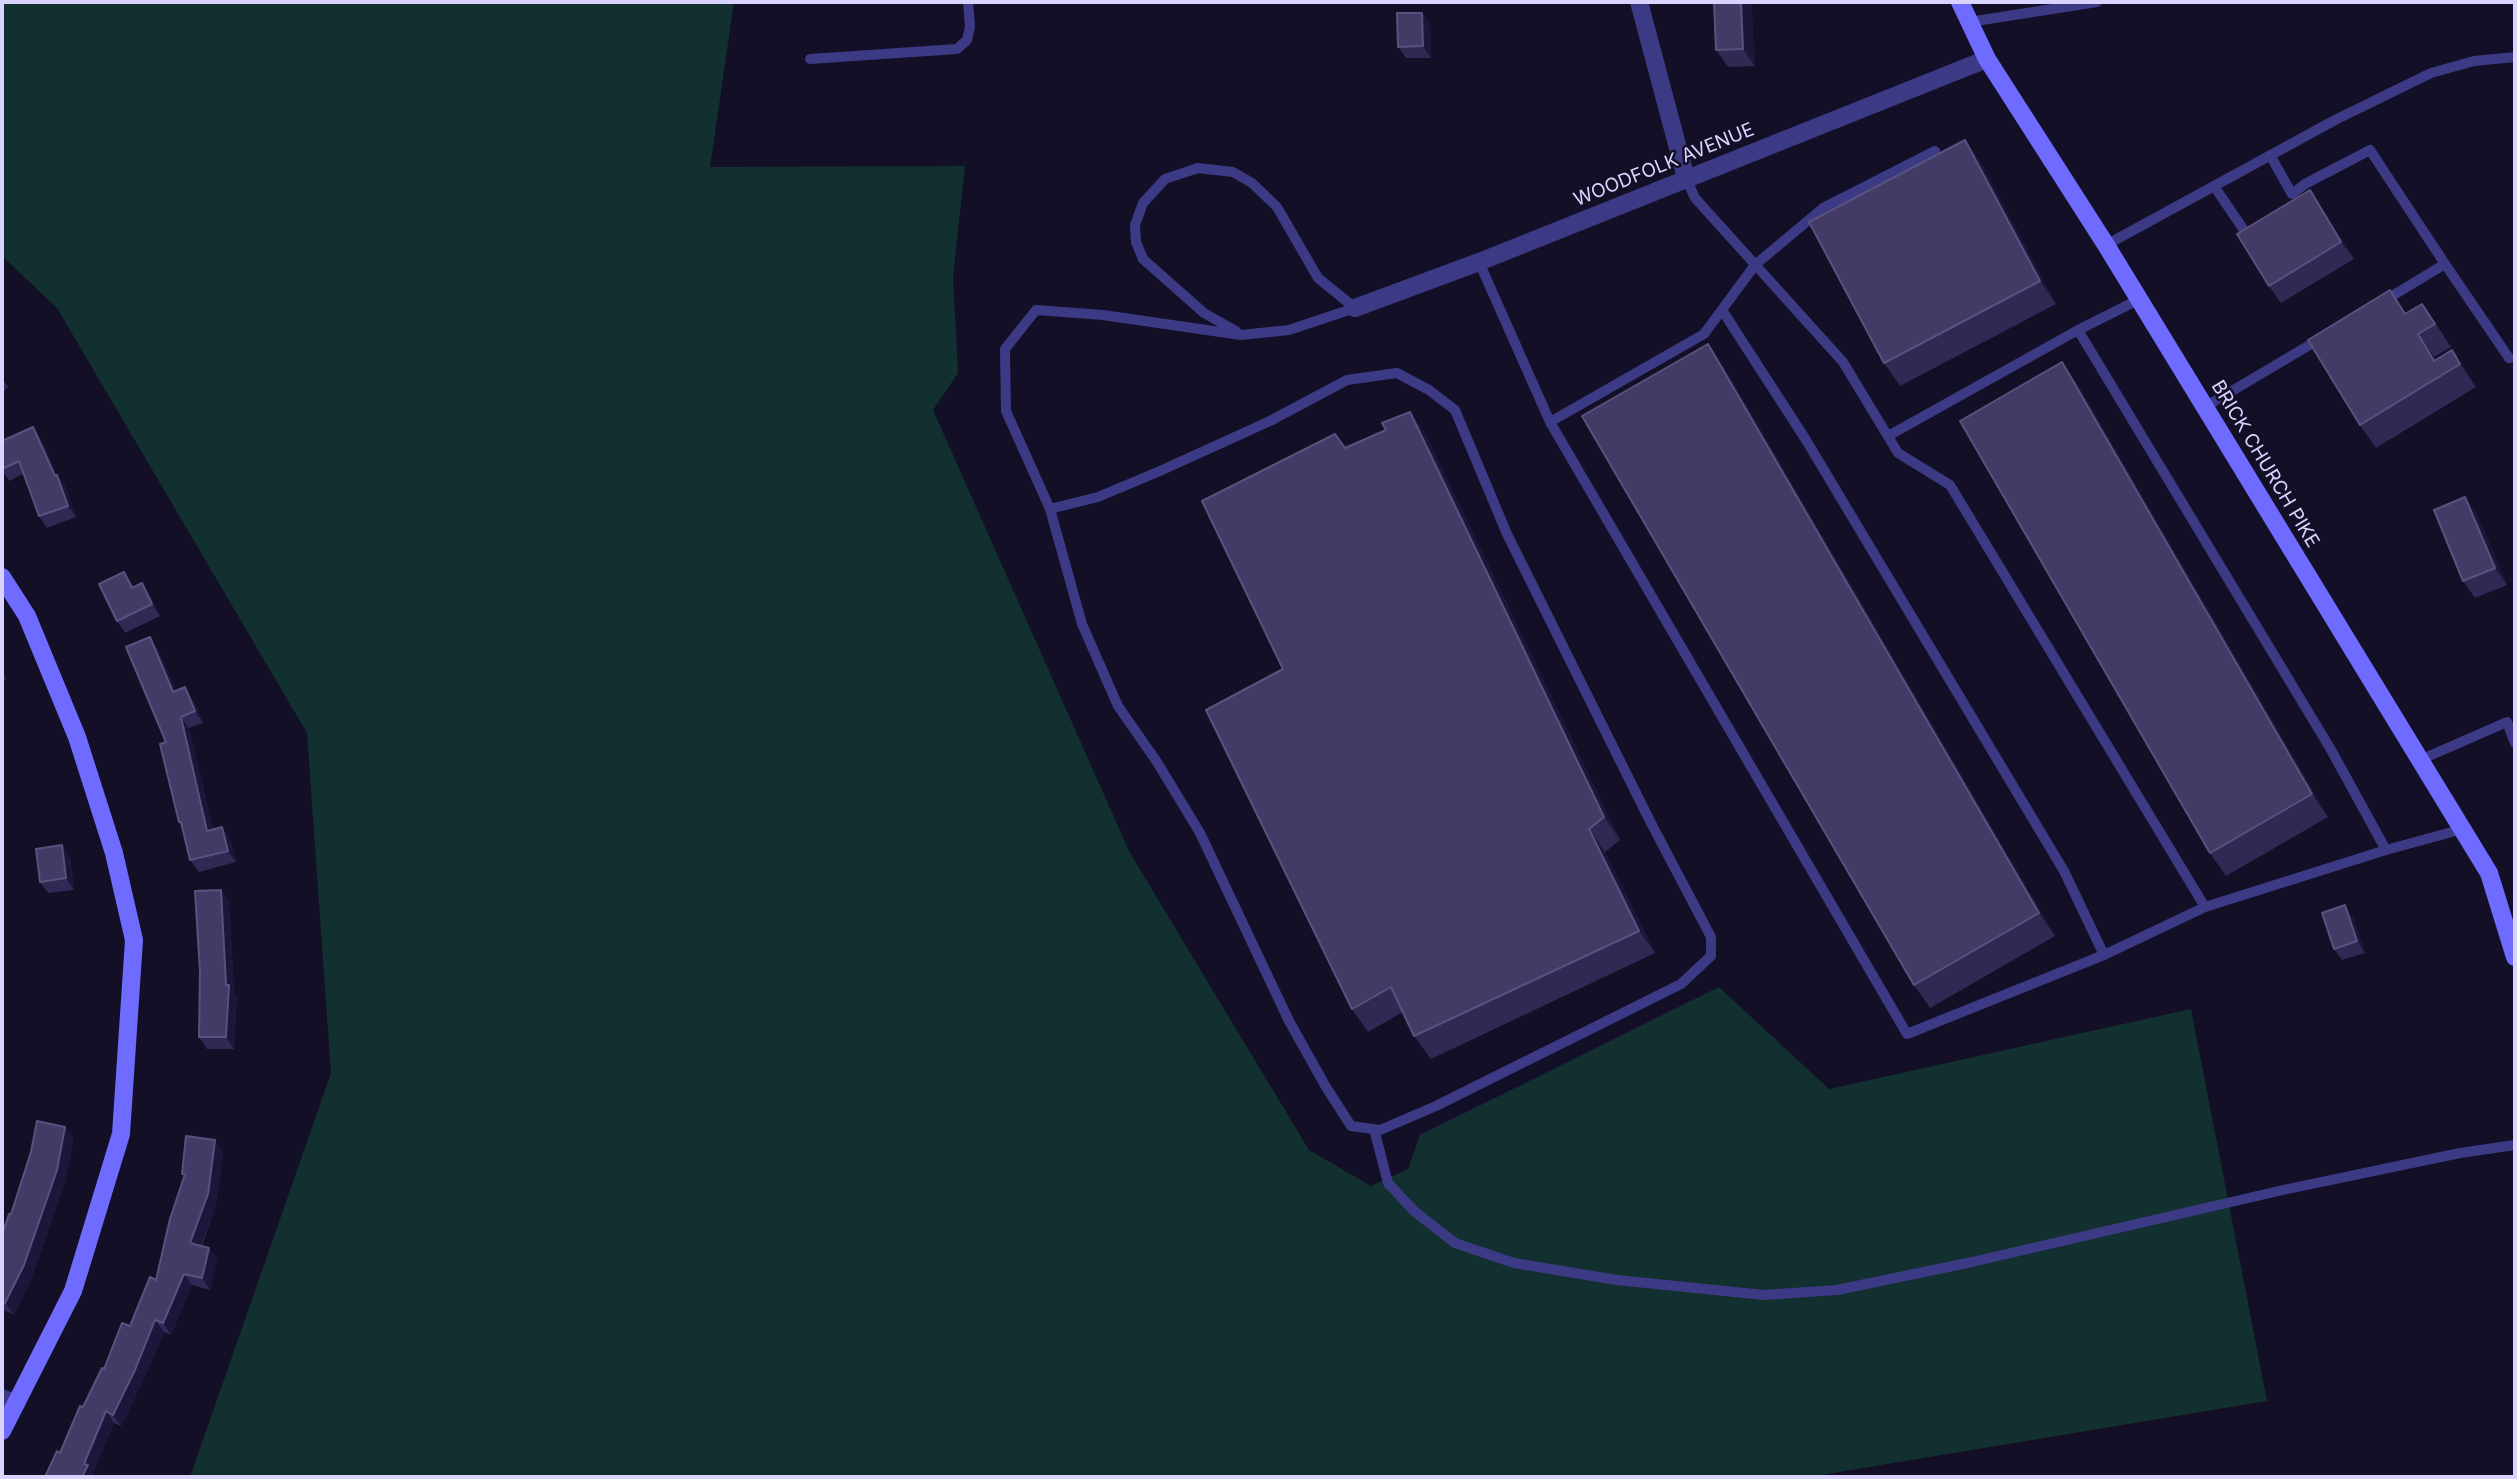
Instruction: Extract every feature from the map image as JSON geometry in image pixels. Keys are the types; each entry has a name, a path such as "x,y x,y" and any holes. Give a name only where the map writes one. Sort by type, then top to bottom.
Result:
{"main road":[{"name":"BRICK CHURCH PIKE","path":"1960,2 1987,59 2140,299 2489,873 2515,957"},
{"path":"2,576 27,616 77,737 114,853 134,940 121,1134 73,1291 9,1401 2,1431"}],"street":[{"path":"1639,2 1686,178"},
{"name":"WOODFOLK AVENUE","path":"1355,308 1479,262 1987,59"}],"lane":[{"path":"810,59 957,49 967,40 970,27 968,2"},
{"path":"1969,22 2097,2"},
{"path":"2106,245 2270,155 2431,73 2474,61 2515,57"},
{"path":"2270,155 2292,194 2305,184 2370,150 2510,358"},
{"path":"1550,422 1704,334 1755,264 1823,208 1935,151"},
{"path":"1241,335 1204,313 1143,259 1136,242 1135,225 1143,203 1164,179 1198,168 1233,172 1252,183 1277,207 1318,278 1355,308"},
{"path":"1686,178 1695,198 1843,362 1898,453 1950,485 2205,907"},
{"path":"2214,186 2252,242"},
{"path":"1479,262 1550,422 1907,1034 2104,955 2205,907 2386,850 2463,829"},
{"path":"2370,309 2445,264"},
{"path":"1888,436 2078,330 2140,299"},
{"path":"1050,509 1098,497 1160,471 1270,421 1347,380 1397,373 1429,390 1455,410 1507,534 1711,937 1711,956 1681,984 1436,1106 1380,1130 1351,1126 1289,1021 1200,833 1157,762 1118,706 1082,624 1050,509 1006,411 1005,349 1036,310 1103,315 1241,335 1289,330 1355,308"},
{"path":"1722,310 1806,440 2064,871 2104,955"},
{"path":"2205,407 2336,329"},
{"path":"2078,330 2330,748 2386,850"},
{"path":"2420,760 2507,722 2515,743"},
{"path":"1374,1129 1388,1183 1414,1210 1455,1243 1514,1263 1591,1276 1707,1291 1764,1294 1837,1290 1972,1262 2283,1190 2425,1160 2515,1145"}],"green space":[{"path":"2,2 734,2 710,167 965,166 953,277 958,373 933,410 1130,853 1309,1150 1371,1186 1408,1169 1420,1135 1719,987 1829,1089 2191,1009 2267,1401 1821,1475 1822,1477 190,1477 331,1073 307,733 57,308 2,256"}],"building":[{"path":"1714,2 1741,2 1743,49 1716,50"},
{"path":"1397,13 1422,13 1423,46 1398,47"},
{"path":"1965,140 2040,281 1884,363 1809,222"},
{"path":"2310,190 2341,242 2269,286 2237,234"},
{"path":"2390,290 2405,314 2422,304 2435,324 2418,334 2434,361 2452,350 2460,364 2360,425 2308,340"},
{"path":"1708,344 2039,913 1914,985 1582,416"},
{"path":"2062,362 2312,794 2210,853 1960,421"},
{"path":"1410,412 1604,817 1589,829 1639,931 1414,1036 1391,987 1352,1009 1206,710 1283,669 1202,501 1335,434 1345,448 1386,430 1382,423"},
{"path":"33,427 55,476 57,475 68,506 39,516 19,461 2,469 2,441"},
{"path":"2465,497 2495,568 2463,581 2434,510"},
{"path":"124,572 132,588 142,583 152,604 117,621 99,584"},
{"path":"150,637 173,692 185,687 195,711 181,717 207,831 222,827 228,851 190,860 160,744 166,742 126,647"},
{"path":"62,845 66,878 40,882 36,849"},
{"path":"221,890 226,985 229,985 226,1037 199,1037 200,971 195,891"},
{"path":"2345,905 2357,941 2334,949 2322,913"},
{"path":"37,1121 65,1127 57,1170 24,1265 5,1303 2,1302 2,1235 31,1152"},
{"path":"186,1136 215,1140 208,1194 190,1243 209,1248 202,1278 184,1274 163,1323 155,1320 113,1415 106,1411 84,1464 88,1465 82,1477 45,1477 57,1451 60,1453 80,1406 83,1407 102,1368 104,1369 122,1323 130,1326 150,1277 156,1280 170,1219 185,1174 182,1174"}]}
